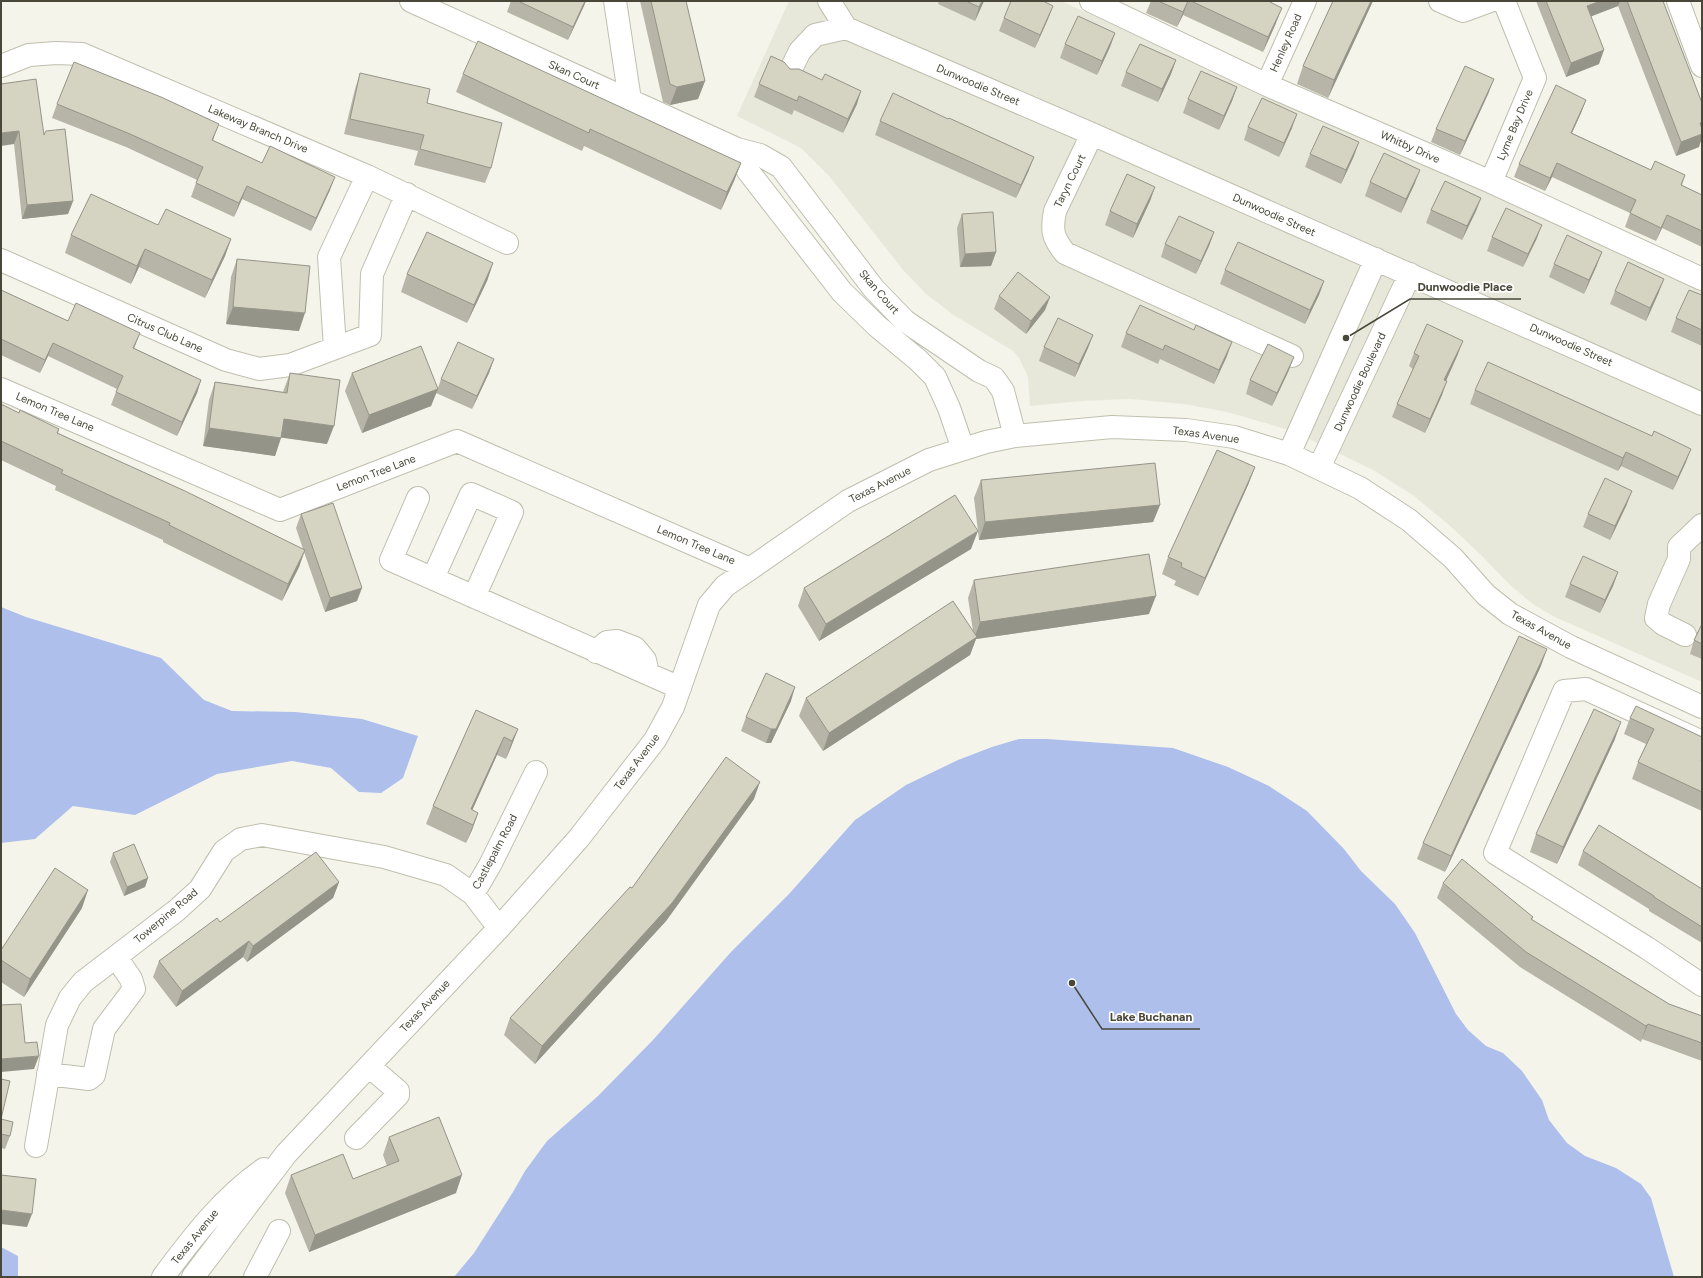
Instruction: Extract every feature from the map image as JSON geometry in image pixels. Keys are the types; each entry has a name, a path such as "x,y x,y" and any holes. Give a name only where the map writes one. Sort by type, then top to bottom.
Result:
{"street":[{"path":"615,1 630,100"},
{"path":"790,71 800,51 815,35 846,28 829,1"},
{"name":"Whitby Drive","path":"1091,1 1120,7 1267,84 1491,182 1702,279"},
{"name":"Henley Road","path":"1267,84 1305,1"},
{"path":"1440,1 1463,11 1490,1"},
{"name":"Lyme Bay Drive","path":"1491,182 1535,78 1504,1"},
{"path":"1678,1 1702,66"},
{"name":"Skan Court","path":"424,4 737,149 760,155 781,167 874,289 906,321 979,371 994,378 1003,391 1015,436"},
{"name":"Dunwoodie Street","path":"846,28 1092,134 1702,404"},
{"name":"Lakeway Branch Drive","path":"1,66 29,55 56,53 82,54 367,176 507,243"},
{"name":"Taryn Court","path":"1092,134 1055,211 1052,223 1053,234 1065,253 1292,356"},
{"name":"Skan Court","path":"737,149 748,171 842,292 877,326 918,360 935,377 949,408 963,449"},
{"path":"335,348 329,257 367,176"},
{"name":"Citrus Club Lane","path":"1,260 226,360 259,369 290,366 370,335 372,274 407,194"},
{"path":"1289,454 1376,260"},
{"name":"Dunwoodie Boulevard","path":"1319,468 1410,274"},
{"name":"Lemon Tree Lane","path":"1,389 280,510 457,441 750,569"},
{"name":"Texas Avenue","path":"193,1277 286,1154 499,928 579,838 655,740 673,707 709,605 725,586 848,501 929,460 986,442 1015,436 1112,427 1186,430 1234,437 1289,454 1360,488 1409,520 1453,558 1486,595 1510,614 1571,647 1702,707"},
{"path":"433,578 471,494 512,512 474,596"},
{"path":"418,498 391,560 680,688"},
{"path":"1685,635 1663,624 1656,618 1659,604 1679,559 1679,547 1702,525"},
{"path":"1702,742 1586,689 1564,691 1495,853 1647,948 1702,985"},
{"name":"Castlepalm Road","path":"499,928 473,894 490,866 536,772"},
{"name":"Towerpine Road","path":"36,1146 57,1025 70,998 84,982 177,910 200,889 224,851 241,839 262,836 384,857 446,875 473,894"},
{"path":"48,1074 88,1080 94,1075 104,1029 134,989 131,979 116,957"},
{"path":"356,1138 398,1094 398,1091 369,1066"},
{"name":"Texas Avenue","path":"163,1277 177,1257 227,1198 258,1173 286,1154"},
{"path":"254,1277 279,1231"}],"shaded area":[{"path":"789,1 1061,1 1702,289 1702,682 1555,617 1534,605 1510,585 1449,525 1414,496 1375,471 1293,431 1227,412 1183,404 1130,399 1081,401 1030,406 1028,377 1019,358 1013,351 952,314 925,293 904,271 829,176 801,148 737,116"}],"water":[{"path":"1,607 26,617 161,658 204,700 232,711 295,712 362,719 418,736 403,778 381,793 359,792 331,768 292,761 217,774 135,815 73,806 35,839 1,843"},
{"path":"1019,739 1047,739 1173,748 1228,767 1269,786 1307,811 1344,849 1361,871 1395,904 1415,933 1456,1014 1468,1030 1486,1046 1503,1053 1522,1071 1542,1100 1549,1120 1567,1143 1585,1156 1616,1168 1641,1184 1651,1198 1674,1277 454,1277 474,1253 525,1171 547,1141 598,1096 653,1040 731,952 789,894 855,820 906,785 958,760 992,747"},
{"path":"1,1247 18,1256 18,1277 1,1277"}],"building":[{"path":"518,1 585,1 573,27"},
{"path":"651,1 686,1 705,81 677,87 670,84"},
{"path":"966,1 982,1 979,7"},
{"path":"1011,1 1043,1 1053,6 1040,35 1004,18"},
{"path":"1158,1 1188,1 1183,12"},
{"path":"1191,1 1270,1 1282,8 1268,37"},
{"path":"1333,1 1371,1 1334,80 1303,66"},
{"path":"1546,1 1601,1 1587,6 1604,50 1571,63"},
{"path":"1627,1 1663,1 1702,103 1702,122 1700,123 1702,134 1681,142"},
{"path":"1078,16 1115,33 1102,61 1065,44"},
{"path":"478,41 741,163 727,192 590,129 589,133 463,74"},
{"path":"1140,44 1176,60 1162,89 1126,72"},
{"path":"771,56 784,62 790,69 799,69 822,80 825,74 861,91 848,119 799,96 797,101 759,84"},
{"path":"74,62 161,97 219,124 212,140 262,163 270,146 335,177 316,218 247,186 239,203 196,183 203,167 130,134 57,104"},
{"path":"1465,66 1494,79 1465,141 1436,129"},
{"path":"1201,71 1237,87 1224,116 1188,99"},
{"path":"360,73 430,89 427,103 502,123 491,168 420,149 424,135 350,119"},
{"path":"36,79 44,135 46,131 65,129 73,201 27,205 19,131 1,133 1,84"},
{"path":"1556,85 1586,100 1571,133 1651,170 1655,161 1685,175 1681,185 1702,195 1702,231 1667,215 1661,228 1630,213 1636,200 1557,163 1550,178 1519,164"},
{"path":"893,93 1034,157 1021,185 880,121"},
{"path":"1262,98 1297,114 1284,143 1248,127"},
{"path":"1323,126 1359,142 1346,170 1310,154"},
{"path":"1384,153 1420,170 1406,199 1370,182"},
{"path":"1127,174 1155,187 1137,224 1110,211"},
{"path":"1445,181 1481,198 1467,226 1431,210"},
{"path":"91,194 158,225 166,209 231,239 212,280 145,249 137,266 71,235"},
{"path":"1506,208 1542,225 1528,254 1492,237"},
{"path":"993,212 996,252 965,254 962,214"},
{"path":"1179,216 1214,232 1201,261 1165,244"},
{"path":"427,232 493,263 474,305 407,274"},
{"path":"1567,235 1602,252 1589,280 1554,264"},
{"path":"1238,242 1324,281 1310,310 1225,270"},
{"path":"237,259 310,266 305,313 233,307"},
{"path":"1628,262 1664,279 1650,308 1615,291"},
{"path":"1018,272 1050,297 1031,321 999,296"},
{"path":"1,290 68,321 76,303 140,333 133,348 201,380 182,422 116,392 123,376 53,343 45,360 1,339"},
{"path":"1689,290 1702,295 1702,330 1676,318"},
{"path":"1140,305 1194,330 1196,325 1232,342 1219,370 1165,345 1163,350 1126,333"},
{"path":"1058,318 1093,335 1079,364 1044,347"},
{"path":"1427,324 1463,341 1444,380 1447,381 1430,419 1397,404 1419,356 1414,353"},
{"path":"458,342 494,359 477,396 441,379"},
{"path":"1268,344 1294,357 1277,393 1250,380"},
{"path":"421,346 438,389 369,415 352,373"},
{"path":"1488,362 1652,436 1654,431 1691,449 1678,477 1626,452 1623,458 1475,390"},
{"path":"290,373 340,380 334,426 284,419 281,438 209,428 215,382 287,393"},
{"path":"1,404 19,413 20,410 59,429 57,433 185,491 305,550 288,584 169,525 170,523 61,473 63,470 1,441"},
{"path":"1217,450 1255,467 1205,578 1181,567 1182,563 1168,557"},
{"path":"1155,463 1160,505 985,522 981,480"},
{"path":"1605,478 1632,491 1615,526 1588,514"},
{"path":"955,495 978,531 826,624 804,588"},
{"path":"333,503 362,588 330,598 301,514"},
{"path":"1149,554 1156,596 980,622 974,580"},
{"path":"1583,556 1618,572 1605,600 1570,584"},
{"path":"953,601 977,637 829,733 806,698"},
{"path":"1702,624 1702,644 1694,640"},
{"path":"1519,636 1547,649 1451,856 1423,843"},
{"path":"766,673 795,687 776,729 771,729 746,717"},
{"path":"1636,706 1702,737 1702,792 1638,762 1654,729 1630,718"},
{"path":"1594,709 1621,722 1563,847 1536,834"},
{"path":"476,710 518,729 512,741 504,737 471,809 478,813 473,825 433,806"},
{"path":"726,757 760,782 672,903 542,1046 510,1018 630,887 632,888"},
{"path":"1599,825 1702,889 1702,927 1583,851"},
{"path":"134,844 148,878 127,887 113,853"},
{"path":"316,852 339,882 253,946 249,941 182,991 159,961 217,918 220,922"},
{"path":"1462,859 1533,917 1531,919 1669,1004 1702,1016 1702,1043 1648,1024 1646,1026 1526,952 1443,883"},
{"path":"55,868 88,890 30,979 1,960 1,950"},
{"path":"21,1004 25,1043 37,1042 39,1056 1,1059 1,1005"},
{"path":"1,1079 10,1081 1,1119"},
{"path":"439,1117 462,1175 315,1235 291,1175 343,1154 353,1179 399,1161 389,1137"},
{"path":"1,1119 13,1122 10,1136 1,1134"},
{"path":"1,1175 36,1179 32,1214 1,1210"}],"place":[{"name":"Dunwoodie Place","path":"1346,338"},
{"name":"Lake Buchanan","path":"1072,983"}]}
